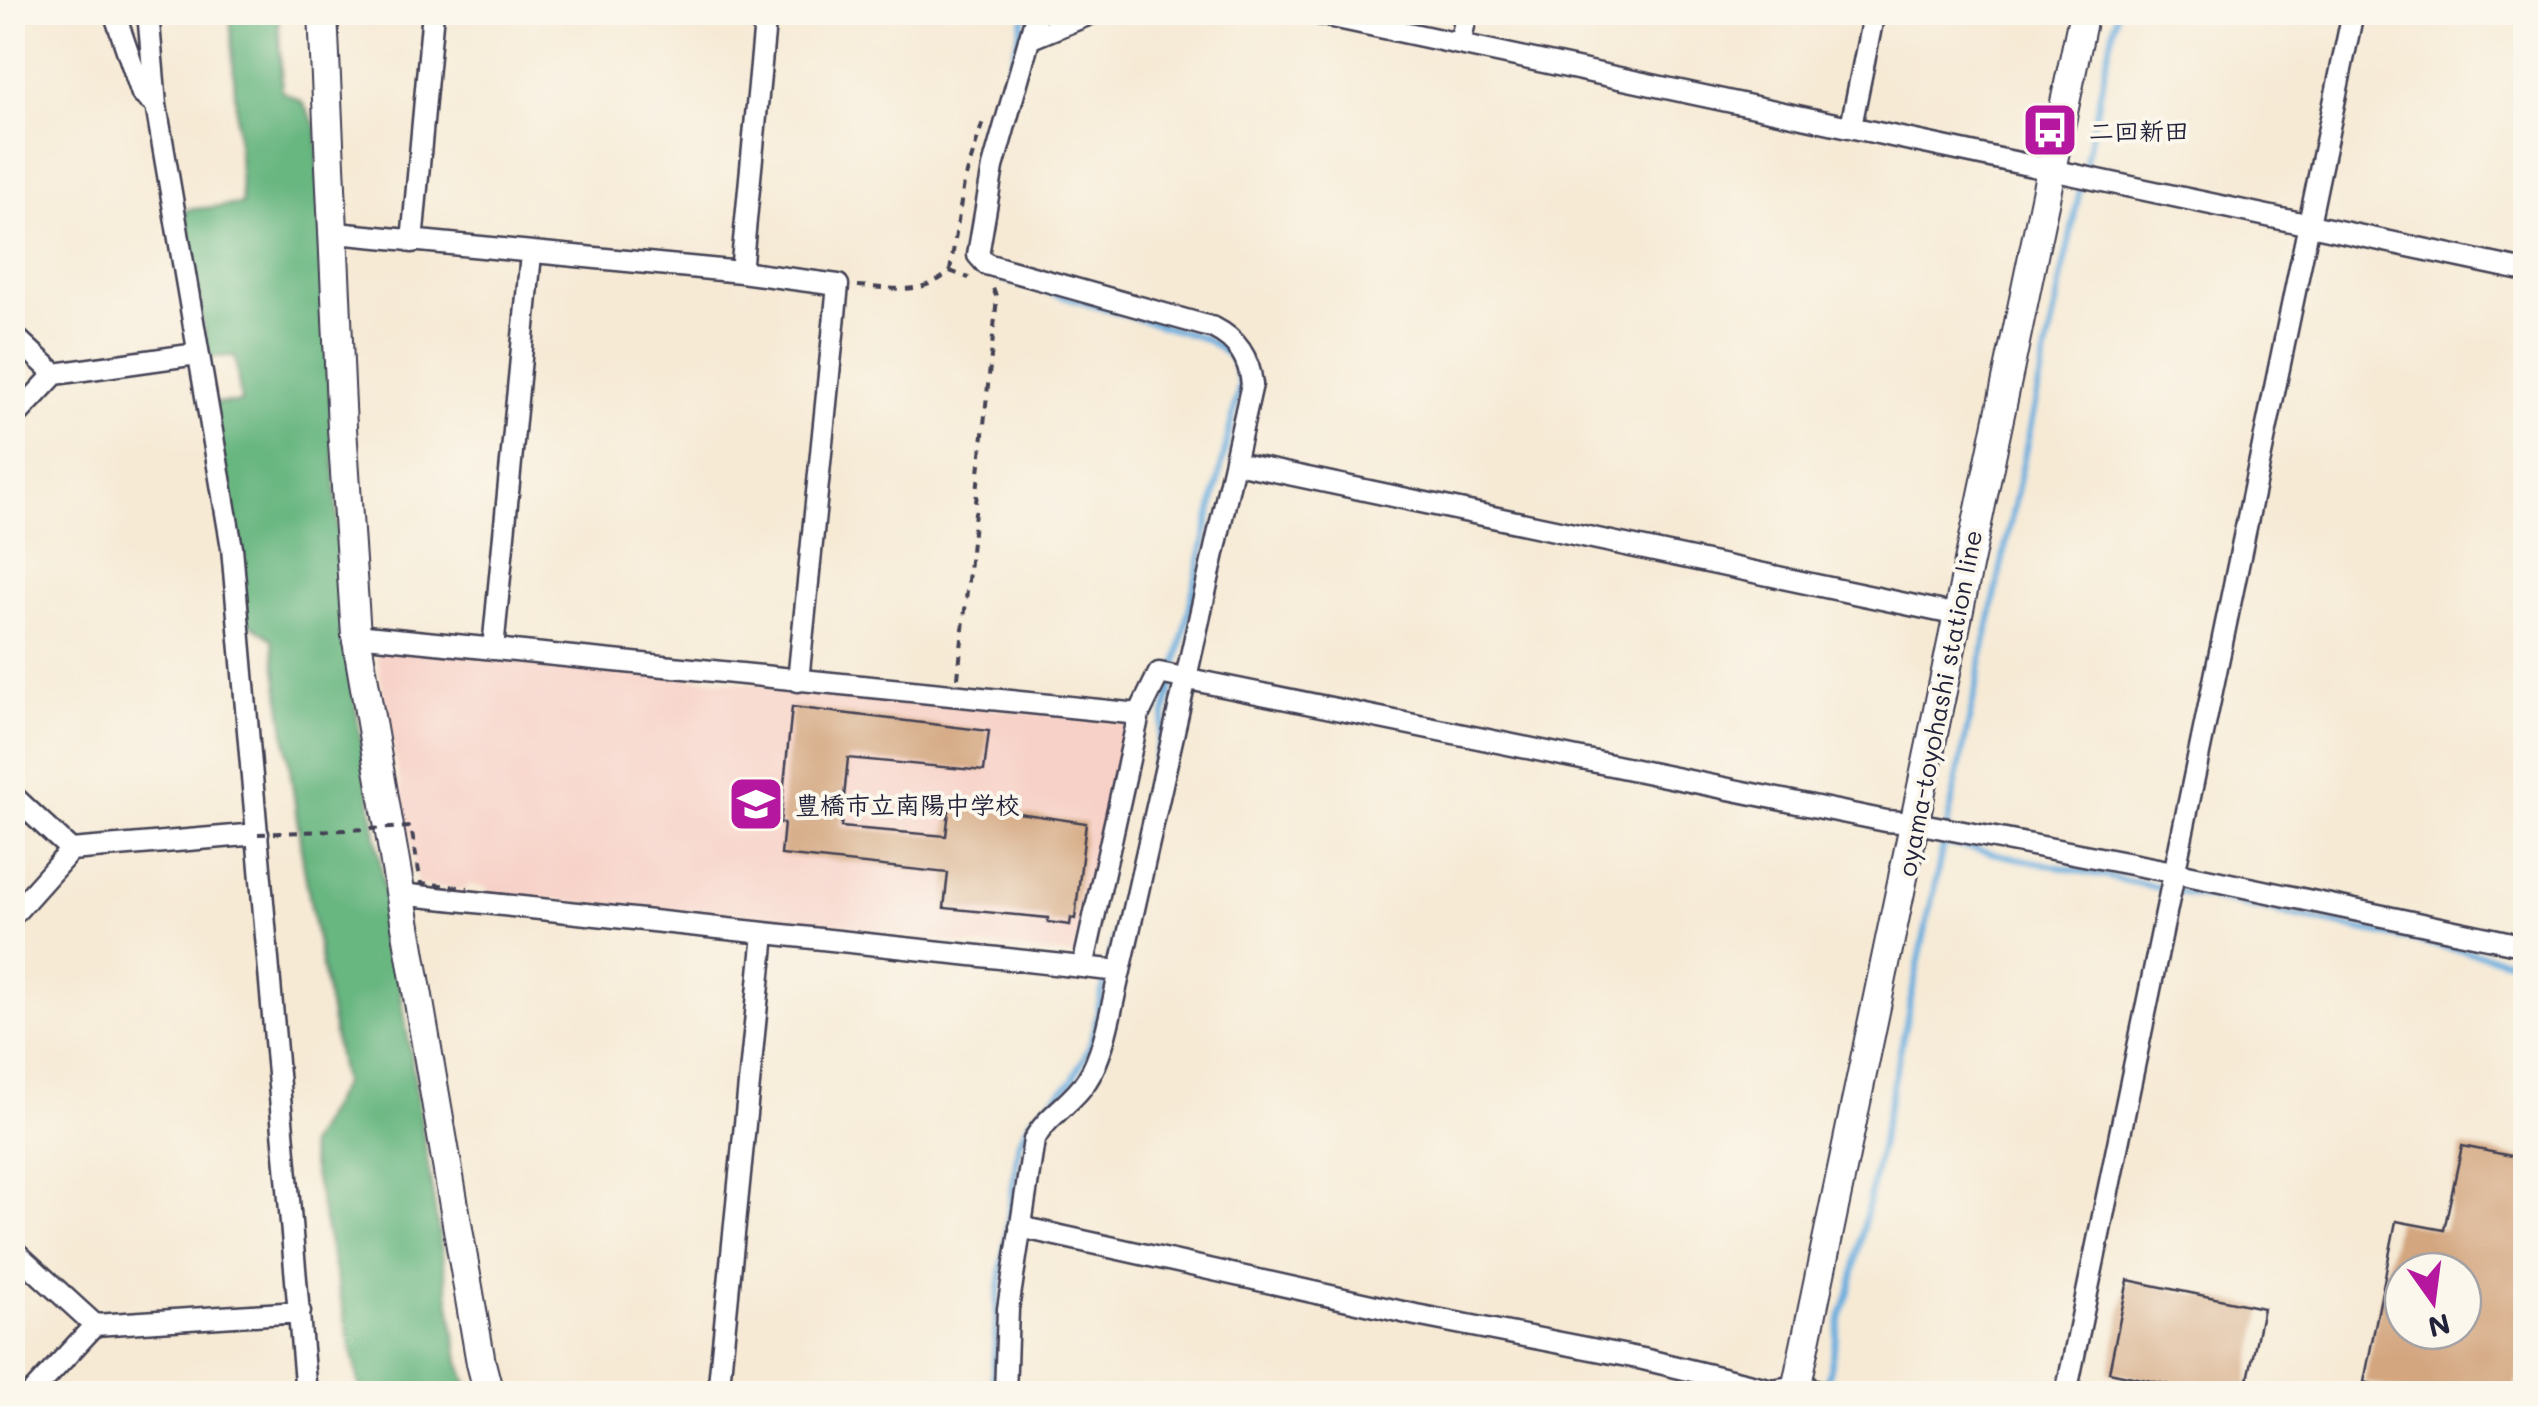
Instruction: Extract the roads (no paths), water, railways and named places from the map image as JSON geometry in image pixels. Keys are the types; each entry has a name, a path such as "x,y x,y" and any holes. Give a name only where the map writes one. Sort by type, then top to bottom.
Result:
{"main road":[{"path":"323,12 342,428 356,635 489,1394"},
{"name":"oyama-toyohashi station line","path":"1812,1391 1924,825 1958,615 2084,12"}],"street":[{"path":"114,12 142,94 156,105"},
{"path":"148,12 156,105 232,548 306,1394"},
{"path":"412,242 433,12"},
{"path":"741,272 766,12"},
{"path":"1005,1394 1008,1310 1034,1140 1042,1124 1089,1077 1120,972 1252,384 1250,368 1239,345 1227,334 1182,317 986,264 978,255 993,168 1037,12"},
{"path":"1029,39 1095,12"},
{"path":"1309,12 2526,271"},
{"path":"1460,44 1468,12"},
{"path":"1851,126 1874,12"},
{"path":"2066,1394 2353,12"},
{"path":"336,233 741,272 838,286 798,682"},
{"path":"493,648 531,254"},
{"path":"12,334 54,374"},
{"path":"12,420 54,374 197,354"},
{"path":"1236,463 1958,615"},
{"path":"356,635 1139,714"},
{"path":"1090,968 1139,714 1159,673 1886,822 1960,831 2526,946"},
{"path":"12,796 71,850"},
{"path":"12,916 71,850 258,834"},
{"path":"400,894 1120,972"},
{"path":"718,1394 764,934"},
{"path":"1020,1227 1772,1390 1812,1391"},
{"path":"12,1249 95,1324"},
{"path":"32,1394 95,1324 300,1312"}],"waterway":[{"path":"992,1394 997,1303 1019,1141 1031,1120 1072,1081 1090,1045 1240,384 1231,357 1206,339 970,269 965,252 984,156 1026,12"},
{"path":"1826,1387 1851,1286 2117,12"},
{"path":"1944,843 2526,964"}],"place":[{"name":"二回新田","path":"2050,130"},
{"name":"豊橋市立南陽中学校","path":"756,804"}]}
